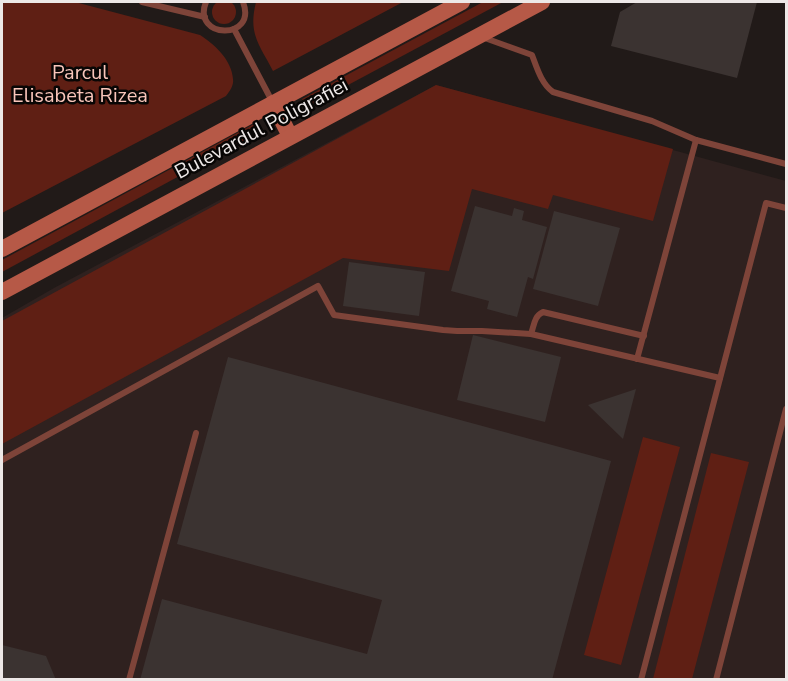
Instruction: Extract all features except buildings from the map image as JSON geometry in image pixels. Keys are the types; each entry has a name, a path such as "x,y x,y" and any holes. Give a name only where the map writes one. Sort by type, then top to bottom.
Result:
{"main road":[{"name":"Bulevardul Poligrafiei","path":"2,249 462,2"},
{"name":"Bulevardul Poligrafiei","path":"2,292 542,2"},
{"path":"273,103 290,136"}],"lane":[{"path":"142,2 205,17"},
{"path":"206,2 205,17 212,27 229,31 242,21 244,3"},
{"path":"234,29 273,103"},
{"path":"477,36 532,55 545,86 553,92 668,127 696,140 786,164"},
{"path":"637,359 696,140"},
{"path":"641,680 766,203 786,208"},
{"path":"2,460 318,286 334,315 457,332 531,334 720,378"},
{"path":"531,334 536,317 543,312 644,336"},
{"path":"716,680 786,409"},
{"path":"129,680 196,433"}],"shaded area":[{"path":"436,85 786,181 786,679 2,679 2,318 54,288"}],"green space":[{"path":"224,0 233,3 236,12 233,21 224,24 215,21 212,12 215,3"},
{"name":"Parcul Elisabeta Rizea","path":"2,2 75,2 200,35 226,59 232,72 232,86 226,96 2,213"},
{"path":"256,2 403,2 273,71 259,46 254,31"},
{"path":"483,2 503,2 307,107 302,99"},
{"path":"436,85 673,149 653,221 553,195 548,209 472,189 449,271 343,258 2,444 2,321"},
{"path":"254,124 259,133 2,272 2,260"},
{"path":"643,437 680,447 621,665 584,655"},
{"path":"711,453 749,462 692,679 653,679"}]}
